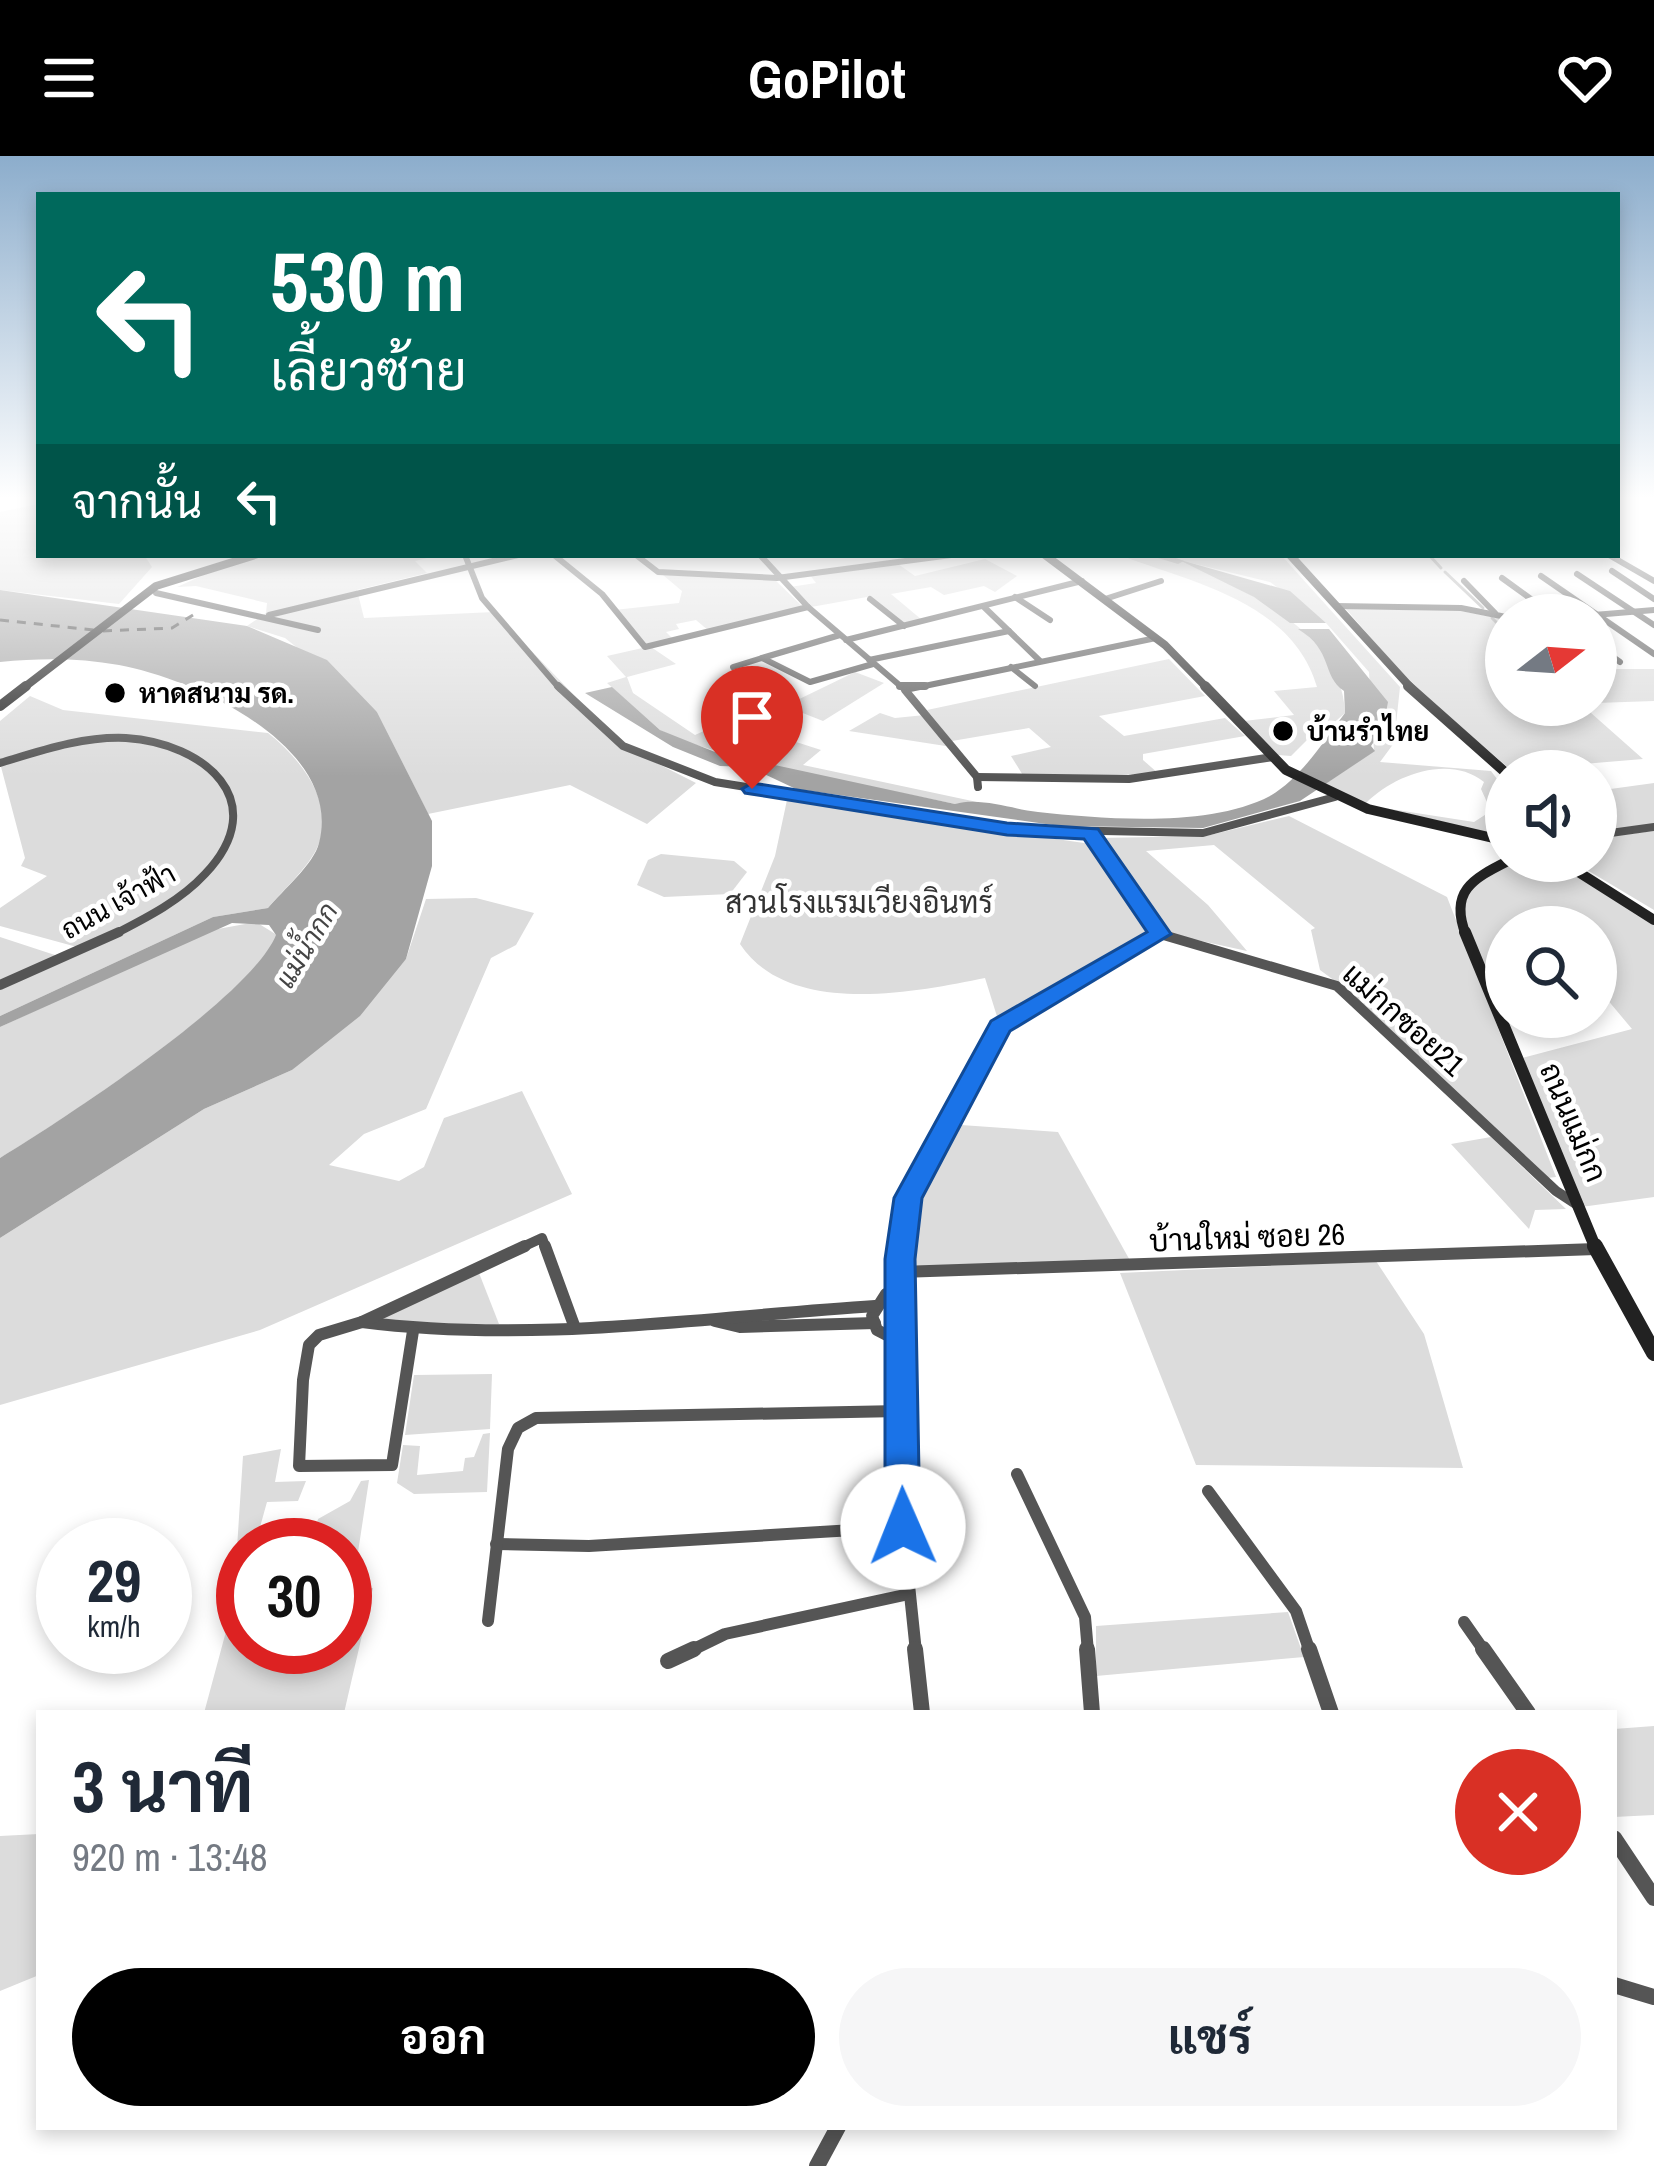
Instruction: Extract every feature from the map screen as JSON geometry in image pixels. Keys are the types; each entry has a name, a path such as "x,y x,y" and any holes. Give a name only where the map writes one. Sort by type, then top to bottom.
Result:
{"street":[{"path":"4,707 155,590"},
{"path":"159,590 318,630"},
{"path":"269,615 360,590"},
{"path":"479,590 563,692 623,746 664,765 788,796 1007,829 1090,833 1203,833 1335,797"},
{"path":"597,590 645,647 808,607"},
{"path":"790,590 904,690 977,782 1129,779 1273,757"},
{"path":"734,667 1045,590"},
{"path":"1094,590 1156,638 1286,770 1335,797 1485,836"},
{"path":"1105,598 1132,590"},
{"path":"1321,590 1405,682 1485,753"},
{"path":"1601,590 1654,625"},
{"path":"1015,597 1051,620"},
{"path":"870,599 904,626"},
{"path":"1336,606 1461,608 1485,613"},
{"path":"984,607 1040,661"},
{"path":"1617,613 1654,610"},
{"path":"1617,630 1654,654"},
{"path":"762,658 810,682 871,662 1010,631"},
{"path":"904,690 1156,638"},
{"path":"1011,667 1035,686"},
{"name":"ถนน เจ้าฟ้า","path":"0,763 76,742 130,738 170,747 208,764 230,785 235,810 228,842 207,872 176,898 0,985"},
{"path":"1617,832 1654,827"},
{"path":"922,1710 903,1527 899,1411 900,1272 908,1198 1000,1026 1160,934 1090,833"},
{"name":"ถนนแม่กก","path":"1485,875 1458,895 1458,915 1596,1249 1654,1353"},
{"path":"1594,882 1654,920"},
{"name":"แม่กกซอย21","path":"1160,934 1320,977 1337,986 1556,1191 1581,1207"},
{"path":"412,1331 392,1466 298,1466 309,1345 320,1335 362,1322 542,1238 575,1328"},
{"name":"บ้านใหม่ ซอย 26","path":"900,1272 1596,1249"},
{"path":"362,1322 412,1331 712,1320 744,1312 875,1306 901,1289"},
{"path":"875,1306 875,1323 888,1339 902,1343"},
{"path":"712,1320 740,1328 875,1323"},
{"path":"488,1621 508,1449 518,1428 536,1418 899,1411"},
{"path":"1017,1474 1084,1617 1092,1710"},
{"path":"1208,1492 1296,1611 1330,1710"},
{"path":"496,1544 589,1546 903,1527"},
{"path":"668,1661 725,1634 909,1594"},
{"path":"1464,1622 1526,1710"},
{"path":"1617,1842 1654,1898"},
{"path":"1617,1986 1654,1997"},
{"path":"817,2166 836,2130"}],"green space":[{"path":"0,590 132,590 119,604"},
{"path":"212,590 358,590 364,618 494,612 623,746 696,783 647,824 570,785 428,814 377,712 285,638 247,626 266,613 267,603"},
{"path":"785,590 803,607 709,631 696,620 676,624 679,629 666,632 674,640 651,647 676,664 627,677 633,693 695,735 728,720 821,750 803,765 977,802 955,804 765,765 660,730 607,683 626,677 607,656 647,647 614,610 679,603 682,591"},
{"path":"793,590 915,590 891,594 922,620 902,625 867,597 811,607"},
{"path":"1215,590 1241,590 1285,617 1327,658 1340,684 1345,713 1329,727 1321,713 1316,731 1291,756 1278,755 1244,721 1294,715 1274,691 1317,687 1286,634 1263,615"},
{"path":"1281,590 1312,590 1400,687 1394,743 1380,762 1485,771 1485,798 1484,782 1455,770 1406,777 1366,803 1322,785 1374,751 1369,672 1326,623"},
{"path":"1346,609 1461,611 1485,616 1485,726 1606,726 1643,759 1617,761 1617,750 1488,750 1411,684"},
{"path":"1169,659 1205,696 1099,716 1124,736 1225,718 1245,736 1143,754 1143,760 1159,774 1024,777 1011,756 1051,747 1029,728 952,741 927,710"},
{"path":"1617,669 1654,669 1654,701 1617,702"},
{"path":"855,672 884,683 823,721 785,706"},
{"path":"30,696 63,710 268,733 303,769 319,799 323,815 317,848 268,908 213,917 0,1016 0,937 61,957 77,947 0,926 0,908 47,876 21,866 25,858 0,763 0,721"},
{"path":"880,713 895,718 925,715 952,747 849,731"},
{"path":"1654,783 1654,827 1617,832 1617,788"},
{"name":"สวนโรงแรมเวียงอินทร์","path":"787,800 1098,845 1160,934 1000,1026 985,978 853,994 788,982 761,967 740,944 775,856"},
{"path":"1384,808 1474,822 1485,815 1485,832"},
{"path":"1289,816 1447,897 1485,995 1485,1038 1502,1038 1556,1177 1547,1178 1354,995 1320,970 1311,930 1315,928 1214,845 1146,851 1208,905 1247,951 1165,933 1098,838 1206,836"},
{"path":"1654,831 1654,910 1607,882 1617,882 1617,835"},
{"path":"661,854 734,861 747,872 730,894 664,897 637,885 648,860"},
{"path":"1485,874 1485,882 1594,882 1654,920 1654,1197 1581,1207 1518,1059 1598,1038 1617,1038 1617,1033 1632,1029 1617,1011 1617,906 1485,906 1483,978 1457,912 1467,884"},
{"path":"476,898 534,913 516,945 491,958 426,1109 364,1134 329,1165 399,1181 424,1167 444,1118 522,1091 572,1194 260,1330 0,1405 0,1238 204,1109 292,1070 406,959 426,899"},
{"path":"256,922 277,935 231,991 152,1056 0,1158 0,1027 207,931"},
{"path":"947,1124 1058,1132 1132,1264 900,1272 906,1204"},
{"path":"1491,1137 1566,1209 1535,1210 1529,1229 1451,1144"},
{"path":"1376,1261 1424,1334 1463,1468 1196,1465 1120,1273"},
{"path":"479,1273 499,1324 413,1327 380,1317"},
{"path":"492,1374 490,1429 405,1435 414,1375"},
{"path":"490,1433 487,1492 414,1494 397,1483 403,1445 420,1446 417,1475 463,1471 465,1458 474,1457 483,1434"},
{"path":"281,1449 275,1482 306,1481 298,1501 267,1502 263,1518 239,1518 243,1456"},
{"path":"369,1480 363,1518 320,1518 350,1501 361,1481"},
{"path":"1288,1612 1304,1657 1096,1676 1096,1626"},
{"path":"216,1668 216,1674 353,1674 345,1710 205,1710"},
{"path":"1654,1726 1654,1815 1617,1817 1617,1729"},
{"path":"36,1834 36,1976 0,1991 0,1836"}],"water":[{"name":"แม่น้ำกก","path":"0,590 247,626 327,660 377,712 432,821 432,866 406,959 360,1016 292,1070 204,1109 0,1238 0,1158 109,1087 195,1023 260,961 276,935 269,925 232,923 0,1027 0,1016 213,917 268,908 316,851 321,808 309,777 287,748 257,723 186,685 104,663 0,662"},
{"path":"1239,590 1290,591 1326,623 1290,623"},
{"path":"1298,629 1329,629 1388,702 1383,728 1371,746 1375,751 1300,801 1203,828 1060,826 796,789 749,767 720,766 673,747 585,693 612,687 660,730 715,752 955,804 986,803 1094,817 1187,817 1270,796 1302,769 1345,713 1344,691 1332,678 1317,646"}],"waterway":[{"path":"1464,590 1483,608"}],"ferry route":[{"path":"103,631 172,628 193,615"},
{"path":"0,620 94,630"}],"place":[{"name":"หาดสนาม รด.","path":"115,693"},
{"name":"บ้านรำไทย","path":"1283,731"}],"route":[{"path":"752,789 1007,829 1090,833 1160,934 1000,1026 908,1198 900,1259 903,1527"}]}
